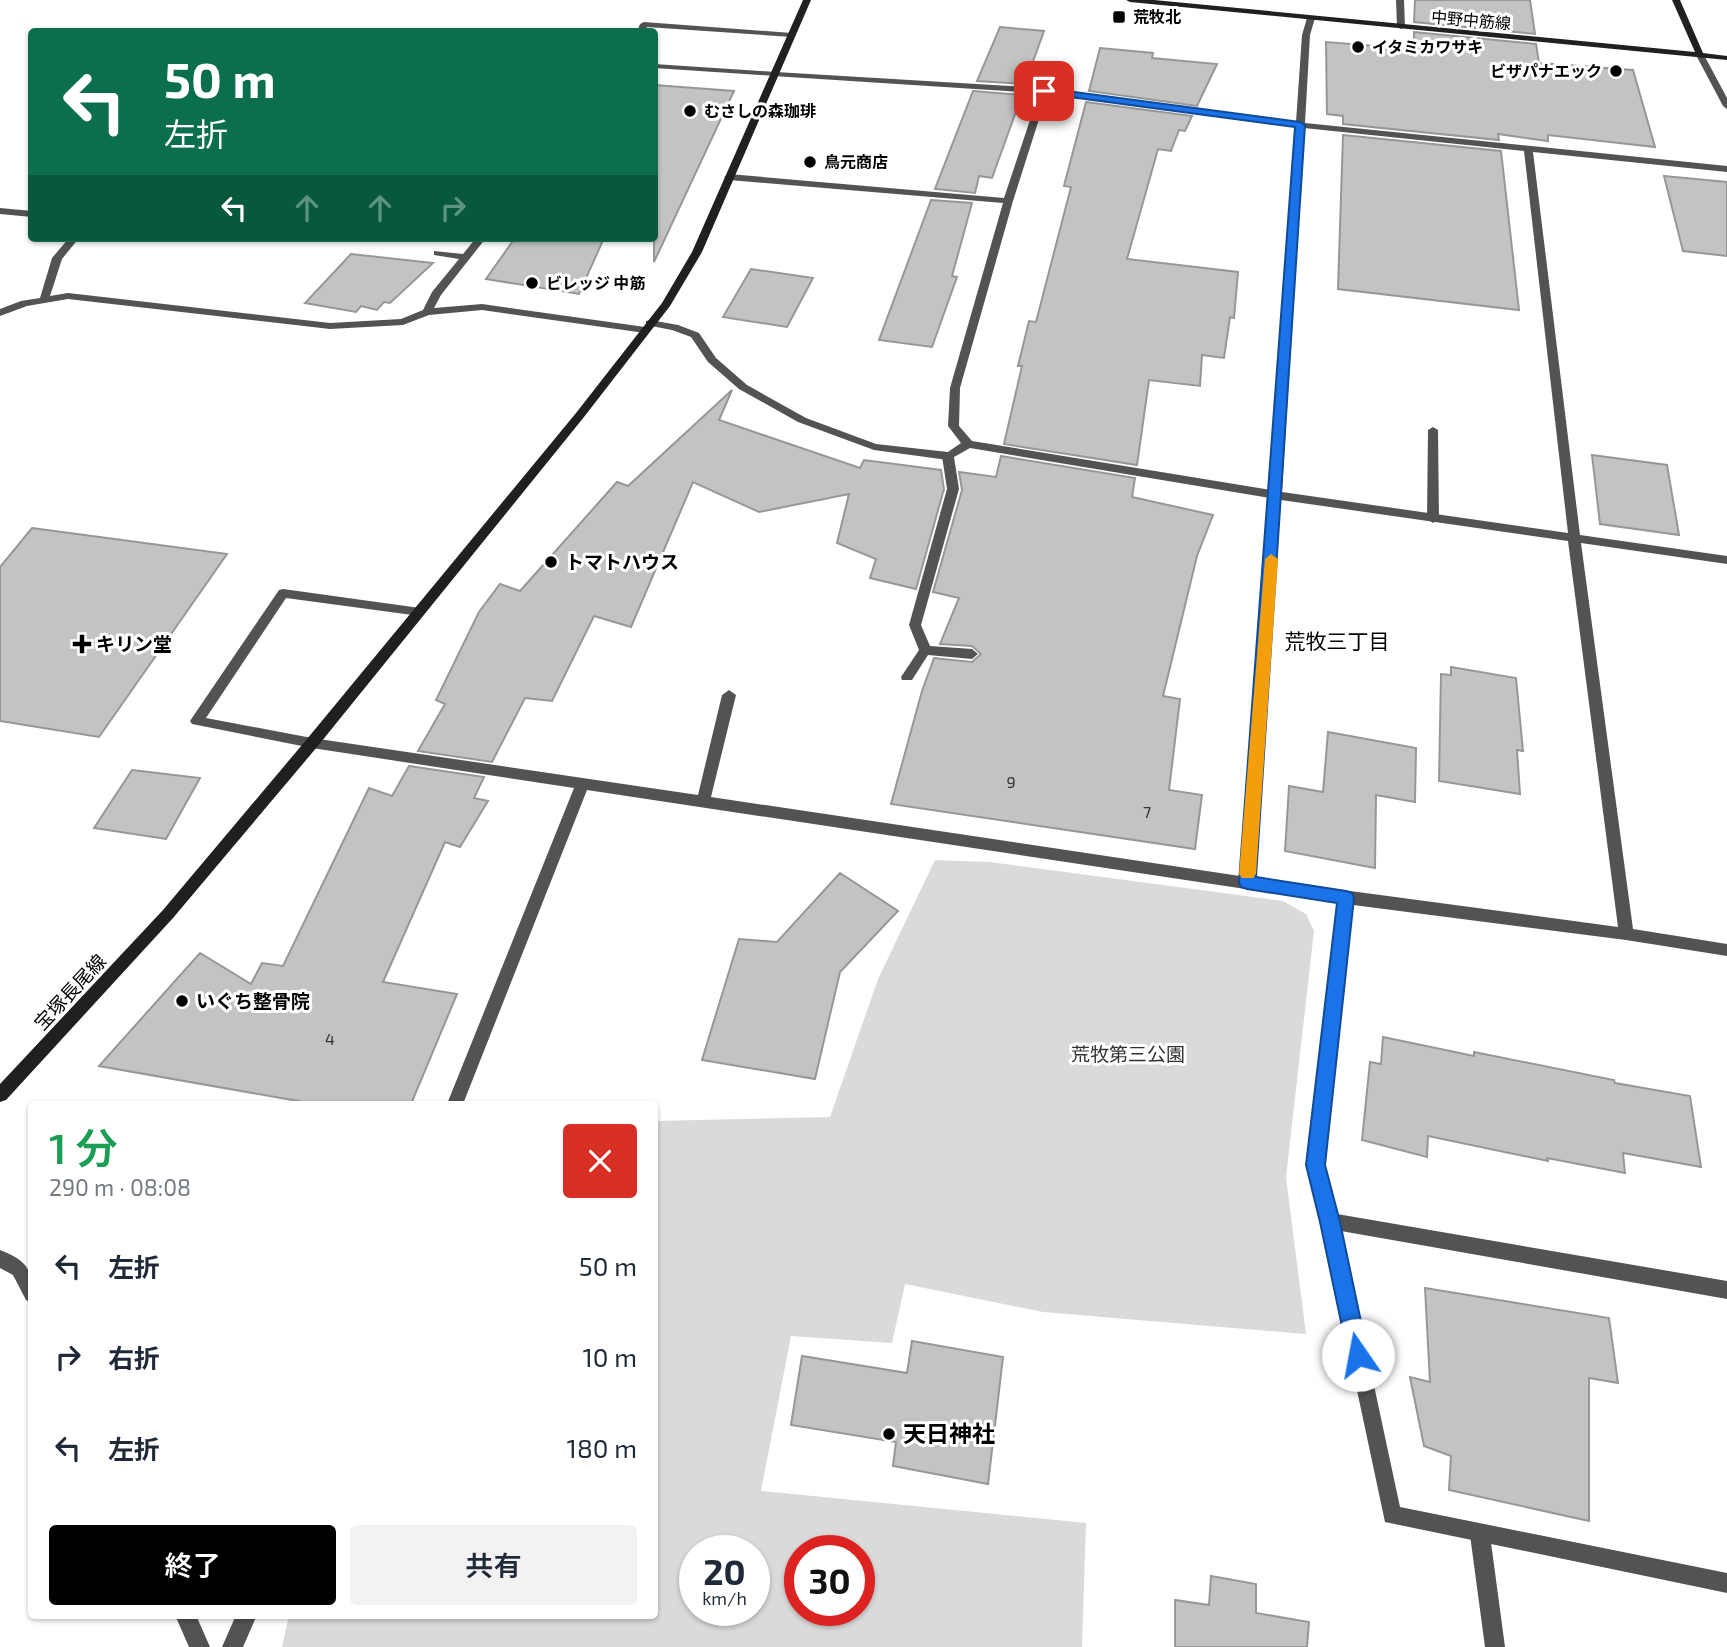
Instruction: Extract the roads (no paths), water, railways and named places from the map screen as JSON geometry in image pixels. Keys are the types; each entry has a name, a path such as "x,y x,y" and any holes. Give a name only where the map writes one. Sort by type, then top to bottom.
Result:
{"street":[{"name":"宝塚長尾線","path":"0,1095 168,914 420,612 580,415 648,326 689,268 807,0"},
{"name":"中野中筋線","path":"1130,0 1727,58"},
{"path":"1400,0 1401,27"},
{"path":"1676,0 1700,55 1727,106"},
{"path":"1247,882 1306,35 1311,18"},
{"path":"642,28 644,24 792,35"},
{"path":"658,66 1044,91 1300,125 1727,169"},
{"path":"968,444 953,426 955,388 1044,91"},
{"path":"1528,149 1574,538 1626,934"},
{"path":"729,177 1009,201"},
{"path":"0,211 28,214"},
{"path":"44,300 57,258 71,242"},
{"path":"427,312 436,293 477,242"},
{"path":"437,253 463,257"},
{"path":"0,313 25,303 68,296 330,326 403,322 427,312 482,307 674,327 695,335 712,360 743,387 802,420 874,447 948,456 968,444 1433,519 1727,559"},
{"path":"1433,430 1433,519"},
{"path":"925,650 915,625 953,489 948,456"},
{"path":"420,612 283,593 197,721 312,743 582,785 1346,898 1626,934 1727,950"},
{"path":"925,650 972,654"},
{"path":"906,677 925,650"},
{"path":"703,802 729,695"},
{"path":"456,1101 582,785"},
{"path":"1346,898 1315,1165 1330,1222 1392,1515 1727,1583"},
{"path":"1330,1222 1727,1290"},
{"path":"0,1258 19,1269 28,1286"},
{"path":"1480,1535 1495,1647"},
{"path":"187,1619 200,1647"},
{"path":"232,1647 245,1619"}],"place":[{"name":"荒牧北","path":"1119,17"},
{"name":"イタミカワサキ","path":"1358,47"},
{"name":"ビザパナエック","path":"1616,71"},
{"name":"むさしの森珈琲","path":"690,111"},
{"name":"鳥元商店","path":"810,162"},
{"name":"ビレッジ 中筋","path":"532,283"},
{"name":"トマトハウス","path":"551,562"},
{"name":"キリン堂","path":"82,644"},
{"name":"いぐち整骨院","path":"182,1001"},
{"name":"天日神社","path":"889,1434"}],"district":[{"name":"荒牧三丁目","path":"1337,642"}],"park label":[{"name":"荒牧第三公園","path":"1128,1054"}]}
